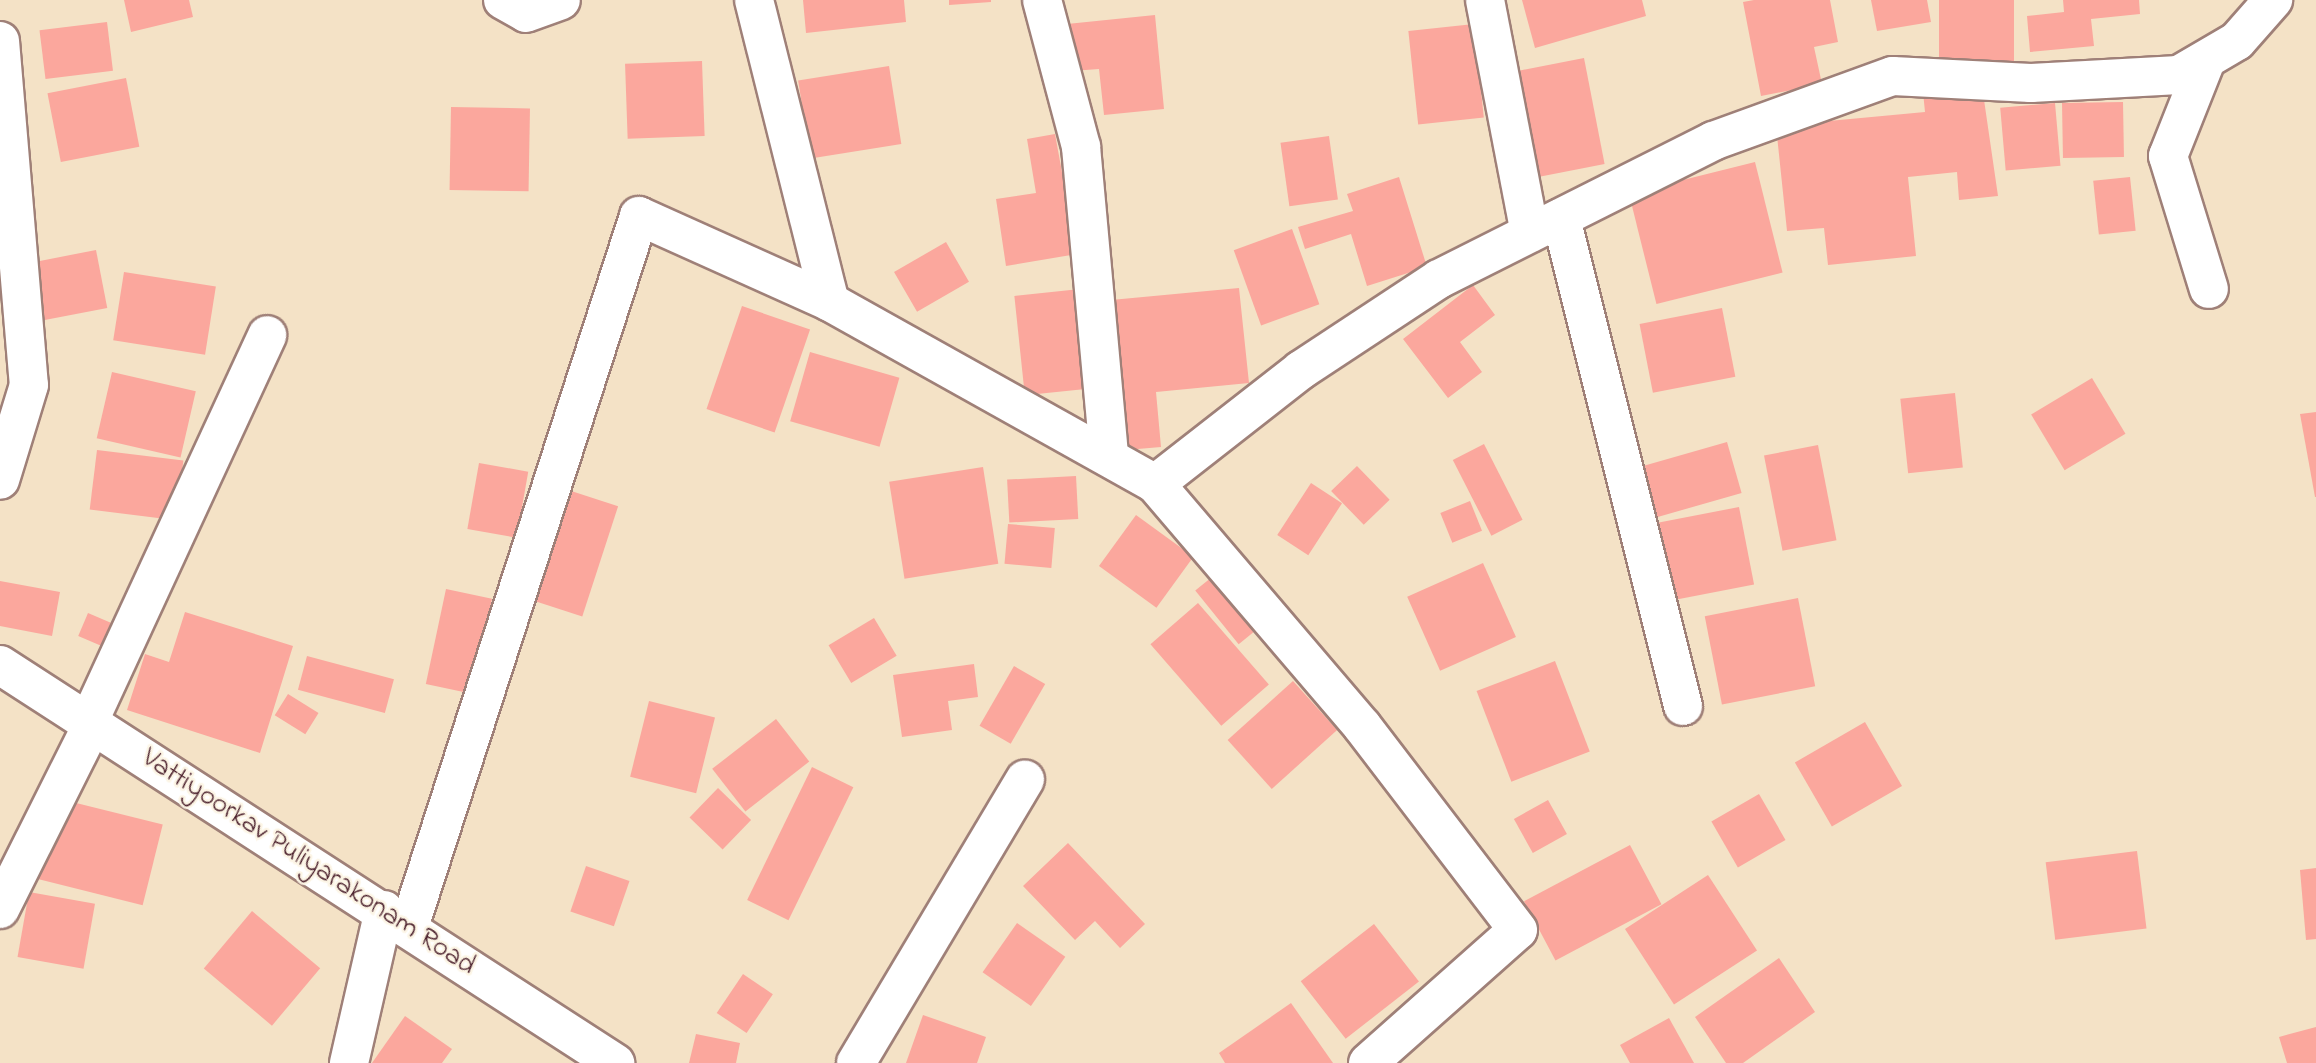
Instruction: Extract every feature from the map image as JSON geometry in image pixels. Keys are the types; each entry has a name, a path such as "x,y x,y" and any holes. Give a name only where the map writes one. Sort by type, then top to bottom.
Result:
{"street":[{"path":"503,0 526,13 561,0"},
{"path":"754,0 830,302"},
{"path":"1042,0 1080,147 1109,455"},
{"path":"1485,0 1546,225 1683,705"},
{"path":"1155,484 1301,370 1439,279 1713,141 1894,76 2044,82 2179,75 2205,63 2237,41 2273,0"},
{"path":"0,41 29,385 0,480"},
{"path":"2205,63 2168,156 2209,289"},
{"path":"349,1063 639,216 830,302 1109,455 1132,475 1155,484 1362,726 1518,930 1368,1063"},
{"path":"0,909 91,722 267,335"},
{"name":"Vattiyoorkav Puliyarakonam Road","path":"0,665 91,722 185,787 397,918 615,1063"},
{"path":"856,1063 1025,780"}],"building":[{"path":"124,0 189,0 193,17 131,32"},
{"path":"803,0 904,0 906,22 806,33"},
{"path":"949,0 991,0 991,2 949,5"},
{"path":"1522,0 1642,0 1646,16 1535,48"},
{"path":"1830,0 1838,42 1814,47 1822,84 1761,96 1743,2"},
{"path":"1871,0 1927,0 1931,22 1877,31"},
{"path":"1939,0 2014,0 2014,66 1939,66"},
{"path":"2063,0 2139,0 2140,14 2091,19 2094,46 2030,52 2027,16 2064,12"},
{"path":"1155,15 1164,109 1104,115 1099,69 1072,71 1067,24"},
{"path":"107,22 113,71 45,79 40,30"},
{"path":"1474,24 1484,117 1418,124 1408,31"},
{"path":"1584,58 1605,164 1537,177 1516,71"},
{"path":"702,61 705,136 628,139 625,64"},
{"path":"889,66 901,144 810,158 798,80"},
{"path":"126,78 139,147 61,162 47,93"},
{"path":"1982,86 1998,196 1959,200 1957,172 1908,177 1916,256 1828,265 1824,228 1787,231 1776,126 1925,112 1923,92"},
{"path":"2123,102 2124,157 2063,158 2062,103"},
{"path":"2055,103 2060,166 2006,171 2000,108"},
{"path":"451,107 530,108 529,191 450,190"},
{"path":"1055,134 1077,254 1006,266 996,199 1036,193 1027,139"},
{"path":"1329,136 1338,199 1289,206 1280,143"},
{"path":"1755,162 1783,273 1656,304 1629,193"},
{"path":"1399,177 1427,267 1367,286 1351,234 1305,249 1298,227 1353,211 1347,194"},
{"path":"2130,177 2136,231 2099,235 2093,181"},
{"path":"1292,229 1319,304 1261,325 1234,250"},
{"path":"946,242 969,282 917,312 894,272"},
{"path":"96,250 107,308 43,320 32,262"},
{"path":"124,272 216,287 205,355 113,340"},
{"path":"1473,285 1495,315 1460,342 1482,372 1448,398 1403,339"},
{"path":"1239,288 1249,383 1156,392 1161,447 1126,450 1111,300"},
{"path":"1080,289 1090,388 1025,395 1014,296"},
{"path":"742,306 810,329 775,433 707,409"},
{"path":"1722,308 1735,377 1653,393 1640,324"},
{"path":"810,352 899,378 880,447 790,421"},
{"path":"112,372 196,391 180,458 97,438"},
{"path":"2092,378 2125,434 2065,470 2031,415"},
{"path":"1955,393 1963,468 1908,473 1900,399"},
{"path":"2316,412 2316,497 2315,497 2300,414"},
{"path":"1727,442 1742,493 1645,521 1631,470"},
{"path":"1484,444 1523,520 1491,536 1453,460"},
{"path":"1818,445 1837,540 1783,551 1764,455"},
{"path":"97,450 183,461 176,520 90,510"},
{"path":"479,463 528,472 517,538 467,529"},
{"path":"1357,466 1390,500 1364,525 1331,491"},
{"path":"983,467 998,564 905,579 889,482"},
{"path":"1076,476 1078,519 1009,523 1007,480"},
{"path":"1311,483 1342,503 1308,555 1277,535"},
{"path":"562,488 618,506 582,617 526,598"},
{"path":"1470,501 1482,531 1452,543 1440,513"},
{"path":"1739,507 1754,585 1660,603 1645,525"},
{"path":"1136,515 1193,557 1156,608 1099,566"},
{"path":"1008,524 1055,528 1051,568 1005,564"},
{"path":"1483,563 1516,637 1440,671 1407,597"},
{"path":"1217,573 1260,627 1239,644 1195,591"},
{"path":"0,581 60,592 52,636 0,626"},
{"path":"446,589 492,599 472,694 426,684"},
{"path":"1798,598 1815,686 1722,704 1705,616"},
{"path":"1198,603 1269,685 1221,726 1150,644"},
{"path":"185,612 293,646 260,753 127,710 145,654 169,662"},
{"path":"88,613 118,626 109,649 78,636"},
{"path":"874,618 897,656 851,683 829,645"},
{"path":"307,656 394,679 385,713 298,690"},
{"path":"1555,661 1590,752 1511,782 1477,691"},
{"path":"974,664 978,697 948,701 952,730 902,737 893,675"},
{"path":"1014,666 1045,684 1011,744 980,726"},
{"path":"1293,681 1337,730 1272,789 1228,740"},
{"path":"288,694 319,713 305,734 275,715"},
{"path":"649,701 715,717 696,793 630,777"},
{"path":"776,719 809,762 745,811 712,769"},
{"path":"1865,722 1902,786 1832,827 1795,762"},
{"path":"812,767 853,787 788,920 747,900"},
{"path":"718,788 751,820 723,849 690,817"},
{"path":"1759,794 1786,840 1738,867 1711,822"},
{"path":"56,798 163,825 143,905 36,879"},
{"path":"1548,800 1567,834 1533,853 1514,819"},
{"path":"1068,843 1145,924 1120,948 1095,921 1075,940 1023,886"},
{"path":"1630,845 1661,904 1556,960 1524,901"},
{"path":"2137,851 2147,928 2055,940 2046,862"},
{"path":"586,866 629,881 614,926 570,911"},
{"path":"2316,868 2316,939 2306,940 2300,870"},
{"path":"1708,875 1757,950 1674,1004 1625,929"},
{"path":"29,892 95,904 84,969 18,957"},
{"path":"252,911 320,968 272,1026 204,968"},
{"path":"1017,923 1065,957 1031,1006 983,972"},
{"path":"1374,924 1419,982 1346,1039 1301,981"},
{"path":"1779,958 1815,1012 1743,1063 1726,1063 1695,1017"},
{"path":"743,974 773,994 747,1033 717,1013"},
{"path":"1291,1003 1333,1063 1225,1063 1219,1053"},
{"path":"923,1015 986,1037 977,1063 906,1063"},
{"path":"405,1016 452,1049 442,1063 372,1063"},
{"path":"1669,1018 1694,1063 1630,1063 1620,1045"},
{"path":"2316,1027 2316,1063 2287,1063 2279,1037"},
{"path":"696,1034 740,1043 736,1063 689,1063"}]}
